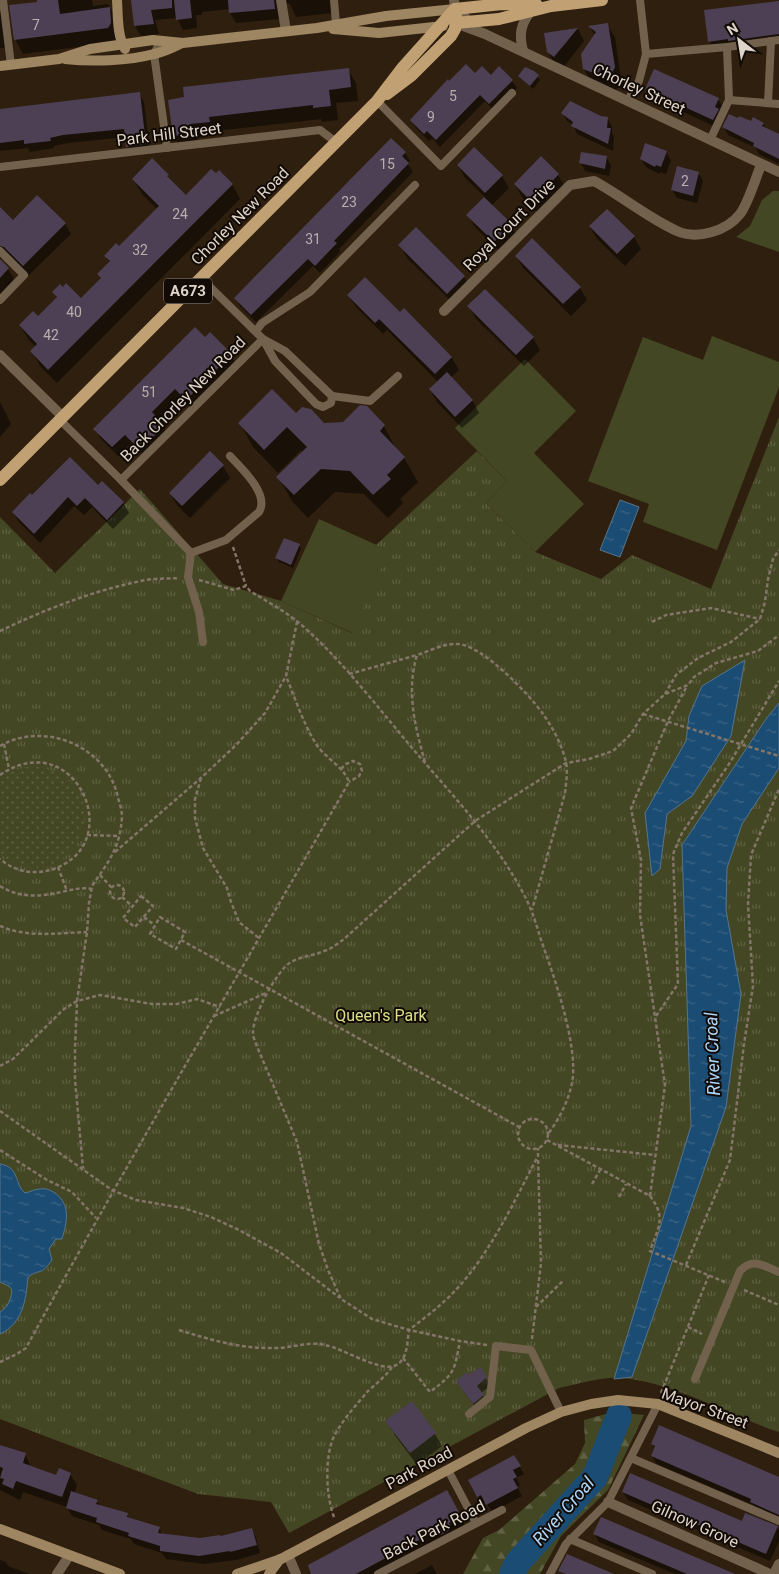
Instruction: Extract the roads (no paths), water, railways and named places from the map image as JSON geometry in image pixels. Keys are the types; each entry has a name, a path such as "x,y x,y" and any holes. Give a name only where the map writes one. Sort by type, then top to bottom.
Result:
{"main road":[{"path":"117,0 122,44 127,51 142,56"},
{"path":"317,28 379,33 499,19 552,6 602,0"},
{"path":"0,66 59,59 90,49 122,44 153,40 183,43 317,28 455,4 552,6"},
{"path":"455,4 456,23"},
{"name":"Chorley New Road","path":"0,480 376,101 403,67 440,26 455,4"},
{"name":"Chorley New Road","path":"376,101 411,76 450,36 456,23"},
{"path":"92,62 120,33"},
{"path":"59,59 92,62 142,56 154,54 183,43"},
{"name":"Park Road","path":"238,1574 284,1556 526,1428 561,1412 591,1404 618,1400"},
{"name":"Mayor Street","path":"618,1400 658,1404 778,1451"},
{"path":"0,1529 120,1574"},
{"path":"269,1574 284,1556"}],"street":[{"path":"281,0 286,31"},
{"name":"Chorley Street","path":"455,4 485,34"},
{"path":"523,52 520,30 524,20 531,11"},
{"name":"Chorley Street","path":"456,23 485,34 779,172"},
{"name":"Royal Court Drive","path":"444,310 570,185 594,181 678,232 695,234 714,232 730,224 741,213 761,164"},
{"path":"0,355 62,418"},
{"name":"Gilnow Grove","path":"608,1502 770,1574"},
{"path":"57,1574 69,1556"},
{"path":"284,1556 296,1574"},
{"path":"774,1574 779,1564"}],"lane":[{"path":"3,0 11,65"},
{"path":"334,0 336,24"},
{"path":"628,100 639,80 646,54 640,0"},
{"path":"646,54 727,47 775,40 768,103"},
{"path":"164,41 158,46 154,54 167,148"},
{"path":"710,140 729,100 727,47"},
{"path":"376,101 441,166 512,93"},
{"path":"729,100 779,104"},
{"name":"Park Hill Street","path":"0,166 320,130 323,130 336,142"},
{"path":"256,332 262,323 310,292 415,185"},
{"path":"0,251 24,276 0,300"},
{"name":"Back Chorley New Road","path":"62,418 121,480 263,339 201,278"},
{"path":"263,339 285,351 332,396 370,401 398,376"},
{"path":"263,339 275,361 316,404 327,406 333,400 332,396"},
{"path":"191,553 228,538 259,512 262,502 252,479 230,456"},
{"path":"121,480 191,553"},
{"path":"191,553 188,577 199,612 202,642"},
{"path":"695,1379 740,1271 750,1263 757,1263 779,1272"},
{"path":"469,1414 490,1397 496,1346 531,1350 561,1412"},
{"path":"550,1574 570,1539 608,1502 658,1404"},
{"path":"631,1458 779,1521"},
{"path":"448,1470 476,1523"},
{"name":"Back Park Road","path":"378,1574 502,1510"},
{"path":"570,1539 652,1574"}],"water":[{"path":"620,500 639,507 620,557 600,550"},
{"path":"745,660 731,736 692,796 667,814 660,869 652,876 645,813 686,741 689,716 702,686"},
{"path":"779,703 779,768 742,824 727,868 726,910 741,994 726,1107 632,1377 614,1379 691,1126 682,845 766,719"},
{"path":"0,1164 14,1172 19,1185 25,1193 42,1189 55,1193 64,1203 66,1214 62,1239 56,1239 49,1249 52,1260 42,1270 28,1277 22,1310 14,1324 0,1334 0,1312 9,1303 12,1290 9,1286 0,1282"}],"waterway":[{"name":"River Croal","path":"512,1574 518,1562 595,1477 619,1416"}],"park label":[{"name":"Queen's Park","path":"381,1015"}]}
